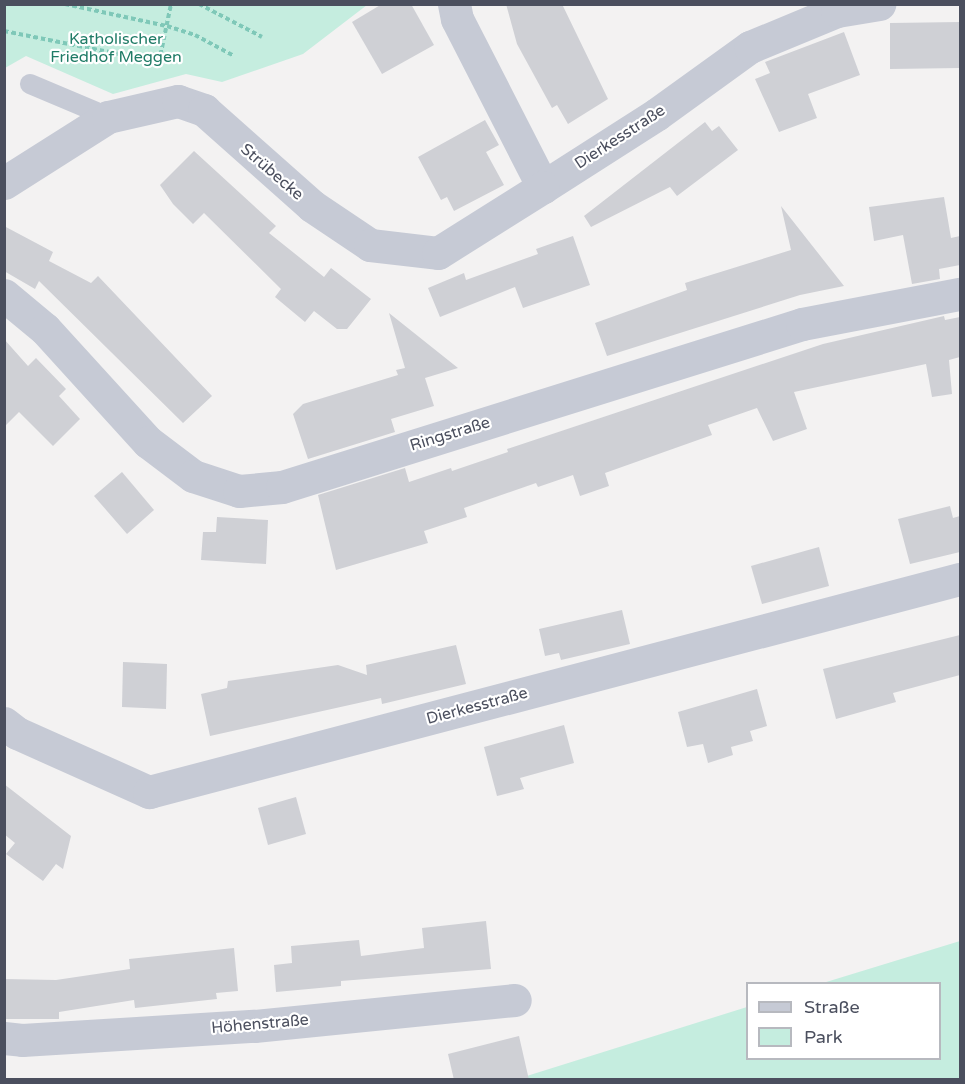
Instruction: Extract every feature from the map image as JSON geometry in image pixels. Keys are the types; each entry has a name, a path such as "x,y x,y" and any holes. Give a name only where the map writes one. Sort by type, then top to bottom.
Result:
{"street":[{"path":"454,4 457,19 543,187"},
{"name":"Dierkesstraße","path":"543,187 657,114 750,47 837,11 879,4"},
{"name":"Strübecke","path":"4,183 108,117 178,101 204,110 304,200 370,245 438,253 543,187"},
{"name":"Ringstraße","path":"4,295 45,329 148,442 193,476 239,491 282,487 802,324 960,294"},
{"name":"Dierkesstraße","path":"4,723 17,734 149,792 960,579"},
{"name":"Höhenstraße","path":"4,1038 22,1040 254,1026 515,1000"}],"lane":[{"path":"30,84 108,117"}],"path":[{"path":"65,4 167,26 195,35 234,56"},
{"path":"4,31 159,62 171,4"},
{"path":"200,4 262,37"}],"green space":[{"name":"Katholischer Friedhof Meggen","path":"5,4 367,5 303,54 222,82 186,74 113,94 26,56 5,68"},
{"path":"960,941 960,1079 514,1080 746,1007 746,1060 941,1060 941,982 826,982"}],"building":[{"path":"382,4 411,4 434,45 382,74 352,22"},
{"path":"506,4 562,4 608,99 568,124 557,105 552,108 517,44"},
{"path":"960,22 960,68 890,69 890,23"},
{"path":"844,32 860,75 808,94 817,118 779,132 755,79 770,73 765,62"},
{"path":"485,120 499,145 486,152 504,185 454,211 447,197 441,200 418,157"},
{"path":"705,122 712,131 719,126 738,150 677,196 670,187 591,227 584,216"},
{"path":"194,151 276,226 269,233 324,277 331,268 371,299 347,329 337,329 314,311 305,322 275,297 281,289 204,213 193,224 173,204 160,185"},
{"path":"944,197 951,238 960,236 960,265 939,269 940,279 912,284 903,235 874,241 869,207"},
{"path":"781,206 844,286 800,295 607,356 595,323 687,290 685,283 791,250"},
{"path":"4,226 53,252 49,261 91,283 98,276 212,396 183,423 39,281 35,289 4,271"},
{"path":"573,236 590,285 523,308 515,287 440,317 428,288 464,273 466,280 538,254 536,249"},
{"path":"389,313 458,368 425,378 434,406 391,419 395,432 308,459 293,414 303,404 398,375 396,370 405,368"},
{"path":"944,316 945,320 960,317 960,357 949,360 952,394 932,397 926,364 794,392 807,429 773,441 757,408 708,425 712,435 605,473 609,486 580,496 573,475 538,487 536,483 464,508 467,517 424,531 428,543 336,570 318,495 405,468 409,482 451,468 452,471 508,452 507,449 823,344"},
{"path":"4,339 28,366 36,358 66,389 59,396 80,419 53,446 19,412 4,427"},
{"path":"122,472 154,510 127,534 94,496"},
{"path":"950,506 953,518 960,516 960,552 910,564 898,519"},
{"path":"217,517 268,520 266,564 201,560 203,532 216,532"},
{"path":"819,547 829,586 762,604 751,566"},
{"path":"622,610 630,644 561,660 559,653 545,656 539,629"},
{"path":"960,635 960,675 893,693 896,702 836,719 823,669"},
{"path":"456,645 466,684 382,704 381,698 210,736 201,694 227,688 228,681 338,665 367,675 366,665"},
{"path":"123,662 167,664 166,709 122,707"},
{"path":"757,689 767,726 750,731 753,741 731,747 733,755 708,763 703,744 687,747 678,712"},
{"path":"564,725 574,763 520,778 524,789 497,796 484,747"},
{"path":"4,784 71,836 63,869 56,864 43,881 6,854 15,843 4,834"},
{"path":"296,797 306,834 268,845 258,808"},
{"path":"486,921 491,969 341,981 341,986 276,992 274,965 292,963 291,946 359,940 361,956 424,948 422,928"},
{"path":"234,948 238,991 216,993 217,999 135,1008 134,1000 59,1012 59,1019 4,1019 4,979 56,980 130,969 129,959"},
{"path":"519,1036 529,1080 454,1080 448,1054"}]}
